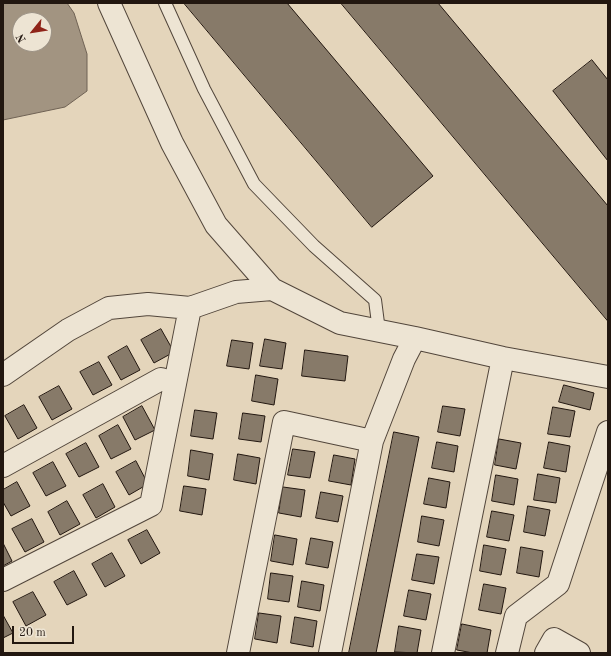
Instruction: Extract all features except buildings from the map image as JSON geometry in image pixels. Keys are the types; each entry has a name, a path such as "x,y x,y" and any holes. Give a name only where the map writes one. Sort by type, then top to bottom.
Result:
{"street":[{"path":"109,3 172,143 216,225 272,289 340,323 503,358 608,376"},
{"path":"3,375 68,330 109,308 148,304 190,308 236,292 272,289"},
{"path":"3,580 151,505 190,308"},
{"path":"330,653 372,441 404,359 415,338"},
{"path":"442,653 503,358"},
{"path":"3,466 161,379 175,383"},
{"path":"238,653 284,422 372,441"},
{"path":"508,653 516,616 558,584 608,432"},
{"path":"546,653 554,639 579,653"}],"lane":[{"path":"165,3 204,89 254,184 314,246 375,300 379,331"}],"shaded area":[{"path":"3,3 67,3 74,13 87,54 87,91 65,107 3,120"}]}
